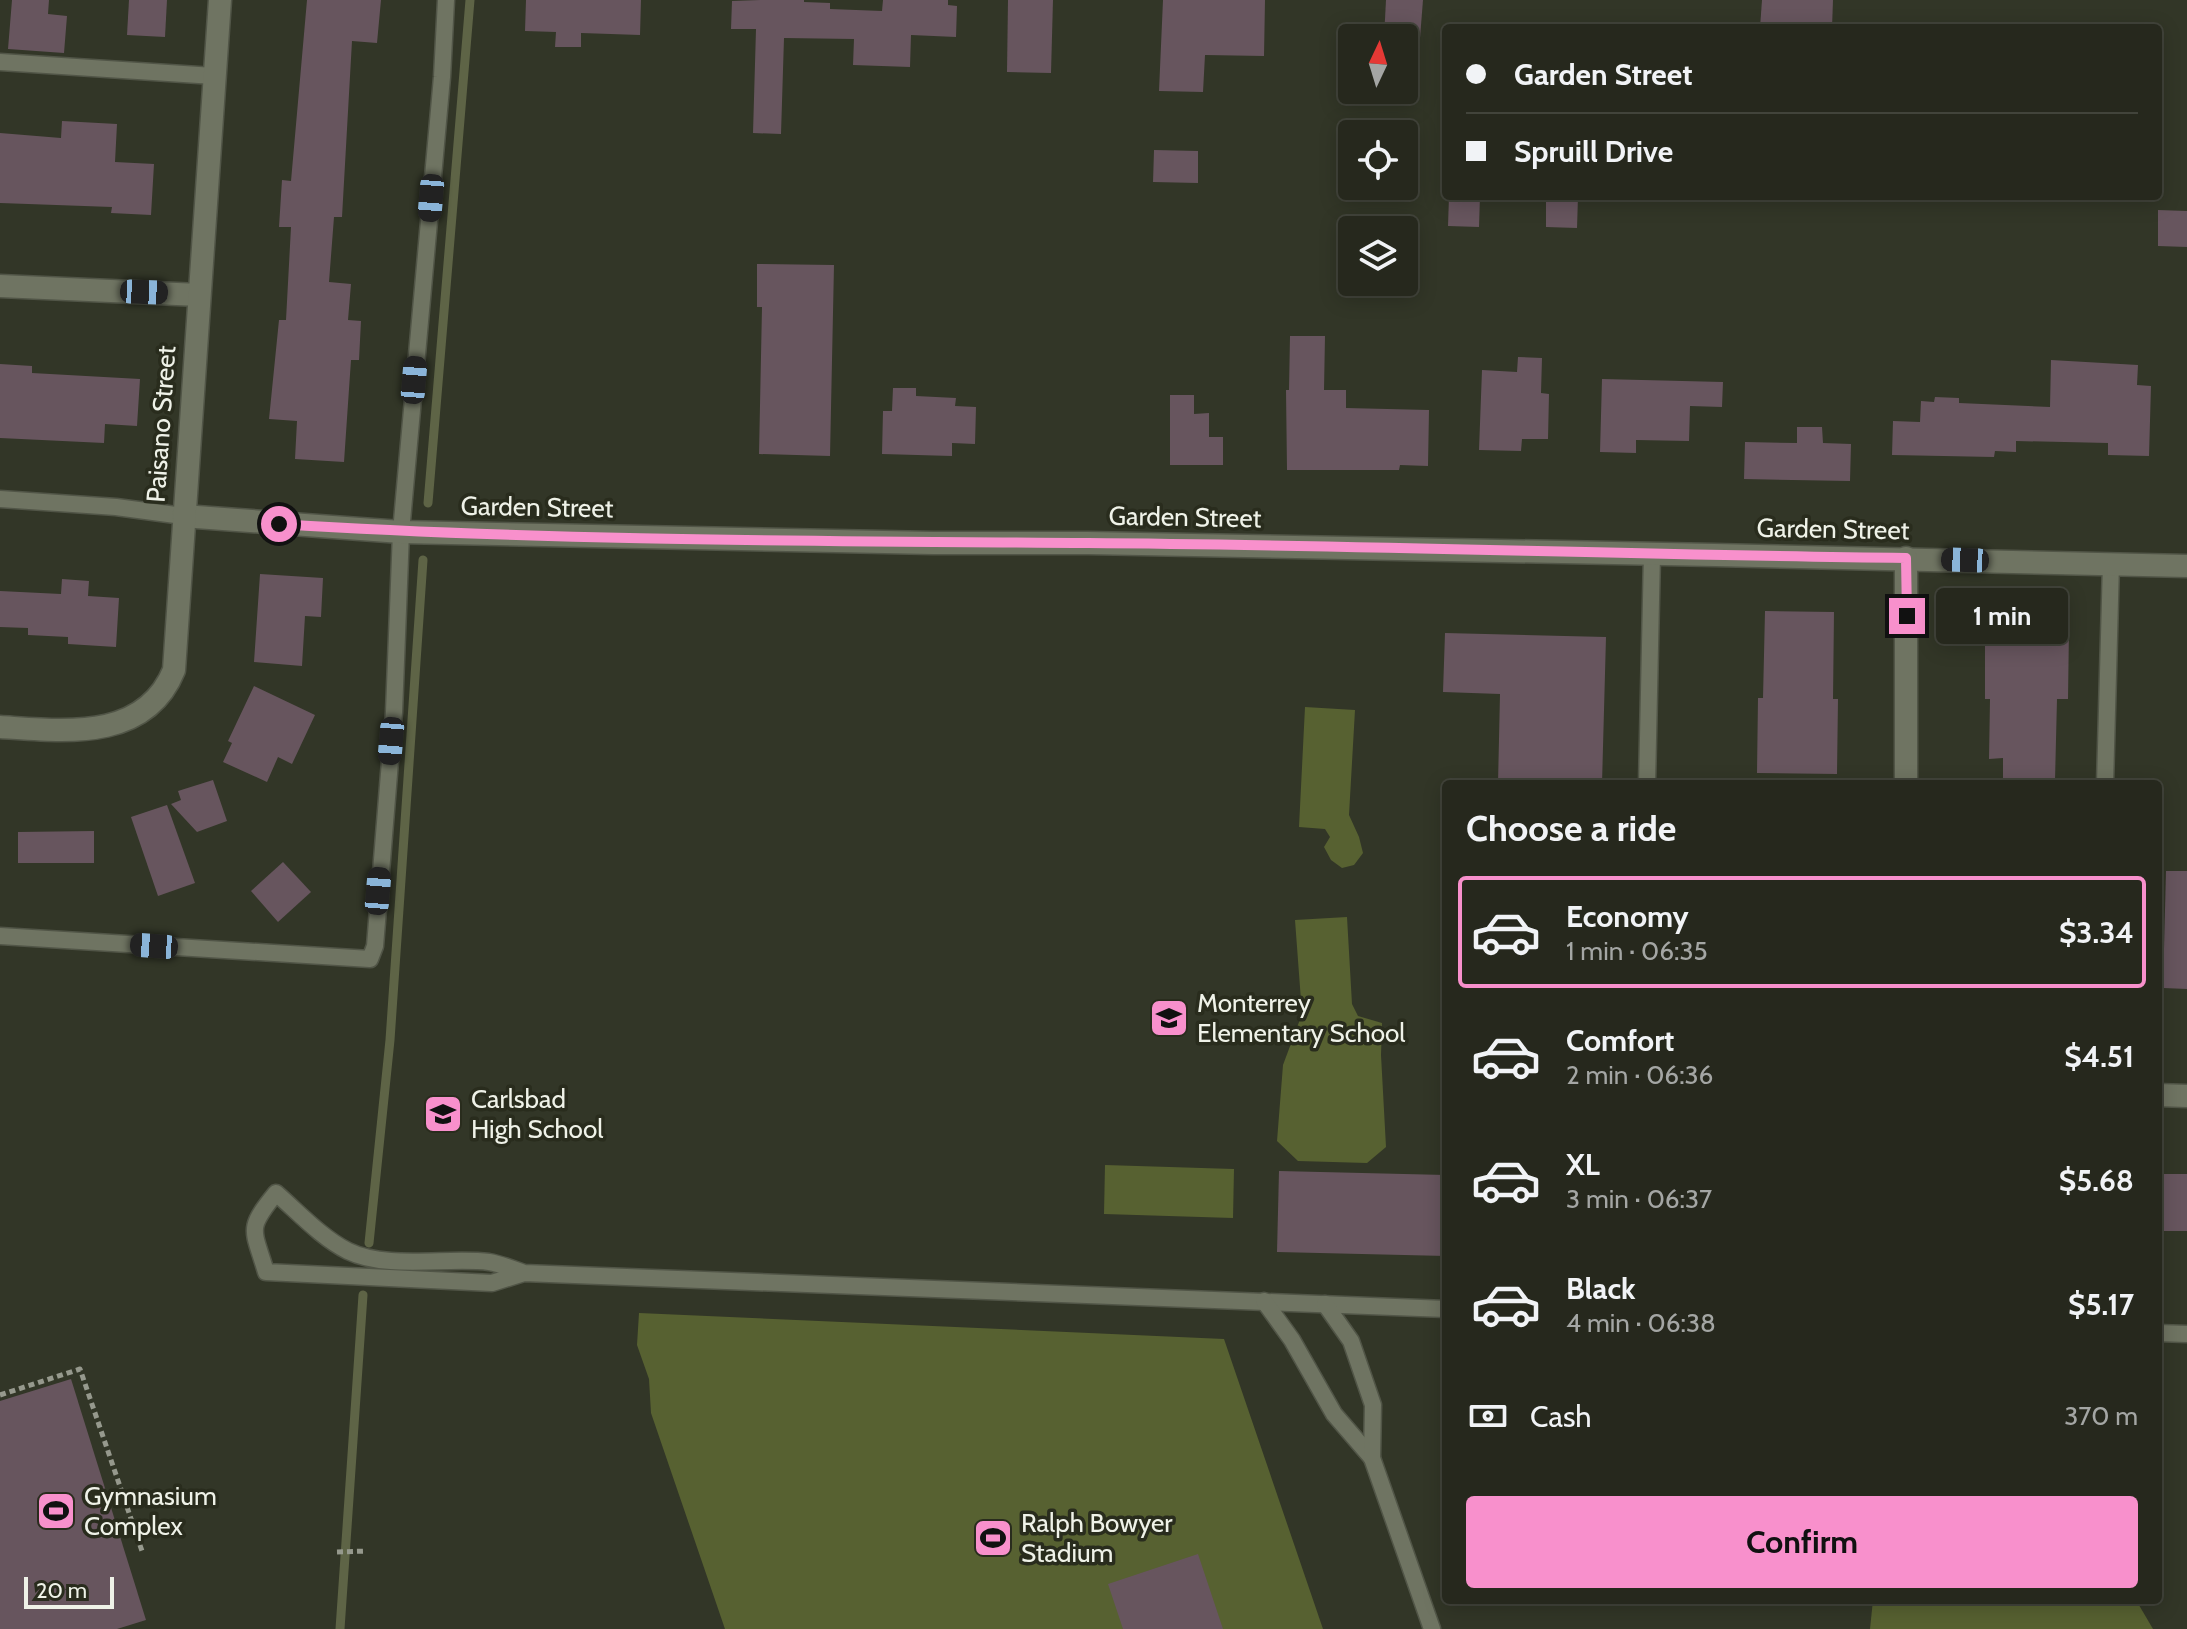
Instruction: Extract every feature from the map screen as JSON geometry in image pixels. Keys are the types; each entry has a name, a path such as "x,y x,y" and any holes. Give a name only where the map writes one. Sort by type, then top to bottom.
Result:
{"street":[{"name":"Paisano Street","path":"0,727 77,729 111,726 131,719 155,702 167,690 174,670 220,0"},
{"path":"0,286 199,295"},
{"name":"Garden Street","path":"183,516 401,532 1906,558 2187,566"},
{"path":"1906,558 1906,780"},
{"path":"2162,1095 2187,1096"}],"lane":[{"path":"0,936 370,959 375,946 394,712 401,532 442,77 446,0"},
{"path":"0,62 214,76"},
{"path":"0,499 116,507 183,516"},
{"path":"1647,780 1652,554"},
{"path":"2105,780 2111,563"},
{"path":"524,1273 492,1283 266,1272 253,1229 256,1218 276,1193 326,1236 360,1256 490,1262 524,1273 1442,1309"},
{"path":"1264,1301 1292,1340 1334,1414 1372,1458"},
{"path":"1325,1304 1351,1341 1373,1405 1372,1458 1432,1629"},
{"path":"2162,1333 2187,1334"}],"path":[{"path":"0,1395 80,1369 142,1551"},
{"path":"337,1552 367,1551"}],"green space":[{"path":"1305,707 1355,710 1349,815 1363,853 1354,865 1342,868 1331,860 1324,847 1330,837 1325,829 1299,827"},
{"path":"1347,917 1352,1004 1358,1016 1382,1023 1386,1147 1367,1163 1298,1161 1277,1141 1283,1065 1302,1014 1295,920"},
{"path":"1105,1165 1234,1169 1233,1218 1104,1214"},
{"name":"Ralph Bowyer Stadium","path":"639,1313 1224,1339 1323,1629 725,1629 651,1413 649,1379 637,1345"},
{"path":"1873,1604 2138,1604 2153,1629 1870,1629"}],"building":[{"path":"12,0 49,0 48,14 67,16 64,53 8,49"},
{"path":"129,0 167,0 165,37 127,35"},
{"path":"307,0 381,0 377,43 352,41 342,217 334,217 329,282 351,284 348,320 361,321 359,360 351,360 344,462 295,459 297,421 269,419 279,320 286,320 291,227 279,227 282,180 291,181"},
{"path":"526,0 641,0 640,35 581,33 581,47 555,47 556,32 525,31"},
{"path":"804,0 830,3 830,9 882,11 883,0 948,0 948,5 957,6 956,37 911,35 910,67 853,65 854,39 784,38 781,134 753,133 756,29 731,29 732,1"},
{"path":"1008,0 1053,0 1051,73 1007,72"},
{"path":"1163,0 1265,0 1264,56 1205,55 1203,92 1159,91"},
{"path":"1386,0 1423,0 1420,38 1418,24 1385,24"},
{"path":"1762,0 1833,0 1832,24 1760,24"},
{"path":"62,121 117,124 115,162 154,164 151,215 111,213 112,207 0,203 0,133 61,138"},
{"path":"1154,150 1198,151 1198,183 1153,182"},
{"path":"1449,200 1480,200 1479,227 1448,226"},
{"path":"1546,200 1578,200 1577,228 1546,227"},
{"path":"2158,210 2187,211 2187,247 2158,246"},
{"path":"757,264 834,265 830,456 759,454 762,307 757,307"},
{"path":"1290,336 1325,336 1324,390 1346,390 1346,408 1429,410 1428,466 1400,465 1399,470 1287,470 1286,390 1289,390"},
{"path":"1518,357 1542,358 1541,393 1549,394 1548,439 1522,439 1521,451 1479,450 1482,370 1517,372"},
{"path":"2051,360 2138,365 2137,385 2151,386 2149,456 2108,455 2108,443 2016,441 2016,452 1995,451 1994,457 1892,455 1893,421 1920,422 1921,401 1934,402 1935,397 1959,398 1959,403 2050,407"},
{"path":"0,364 32,366 32,373 140,379 137,426 105,424 104,443 0,438"},
{"path":"1602,379 1723,382 1722,407 1690,406 1689,441 1636,440 1636,453 1600,452"},
{"path":"893,388 916,388 916,396 956,398 955,406 976,407 975,444 952,443 952,456 882,454 883,411 892,411"},
{"path":"1170,395 1194,395 1194,414 1209,413 1209,437 1223,437 1223,465 1170,465"},
{"path":"1797,427 1822,427 1823,443 1851,444 1850,481 1744,479 1745,442 1797,443"},
{"path":"260,574 323,578 321,617 305,616 302,666 254,662"},
{"path":"62,579 89,581 88,596 119,598 116,647 68,644 68,637 28,635 28,628 0,627 0,591 61,594"},
{"path":"1994,608 2055,609 2055,629 2069,629 2068,699 2057,699 2055,780 2003,780 2003,758 1989,759 1990,699 1985,699 1985,628 1994,628"},
{"path":"1765,611 1834,612 1833,699 1838,699 1837,774 1757,773 1758,698 1763,698"},
{"path":"1445,633 1606,637 1602,780 1498,780 1500,694 1443,692"},
{"path":"254,686 315,715 292,764 278,757 267,782 223,762 232,743 228,741"},
{"path":"213,780 227,821 197,832 171,804 181,800 178,791"},
{"path":"167,805 195,883 158,896 131,817"},
{"path":"94,831 94,863 18,863 18,832"},
{"path":"283,862 311,892 278,922 251,891"},
{"path":"2166,871 2187,871 2187,989 2163,988"},
{"path":"1279,1171 1442,1175 1442,1256 1277,1252"},
{"path":"2162,1174 2187,1174 2187,1231 2162,1231"},
{"name":"Gymnasium Complex","path":"71,1379 146,1620 117,1629 0,1629 0,1401"},
{"path":"1198,1554 1223,1629 1123,1629 1108,1584"}],"waterway":[{"path":"428,503 470,0"},
{"path":"369,1243 390,1040 423,560"},
{"path":"340,1629 363,1295"}],"place":[{"name":"Monterrey Elementary School","path":"1169,1018"},
{"name":"Carlsbad High School","path":"443,1114"},
{"name":"Gymnasium Complex","path":"56,1511"},
{"name":"Ralph Bowyer Stadium","path":"993,1538"}],"route":[{"path":"279,524 401,532 1906,558 1907,616"}]}
